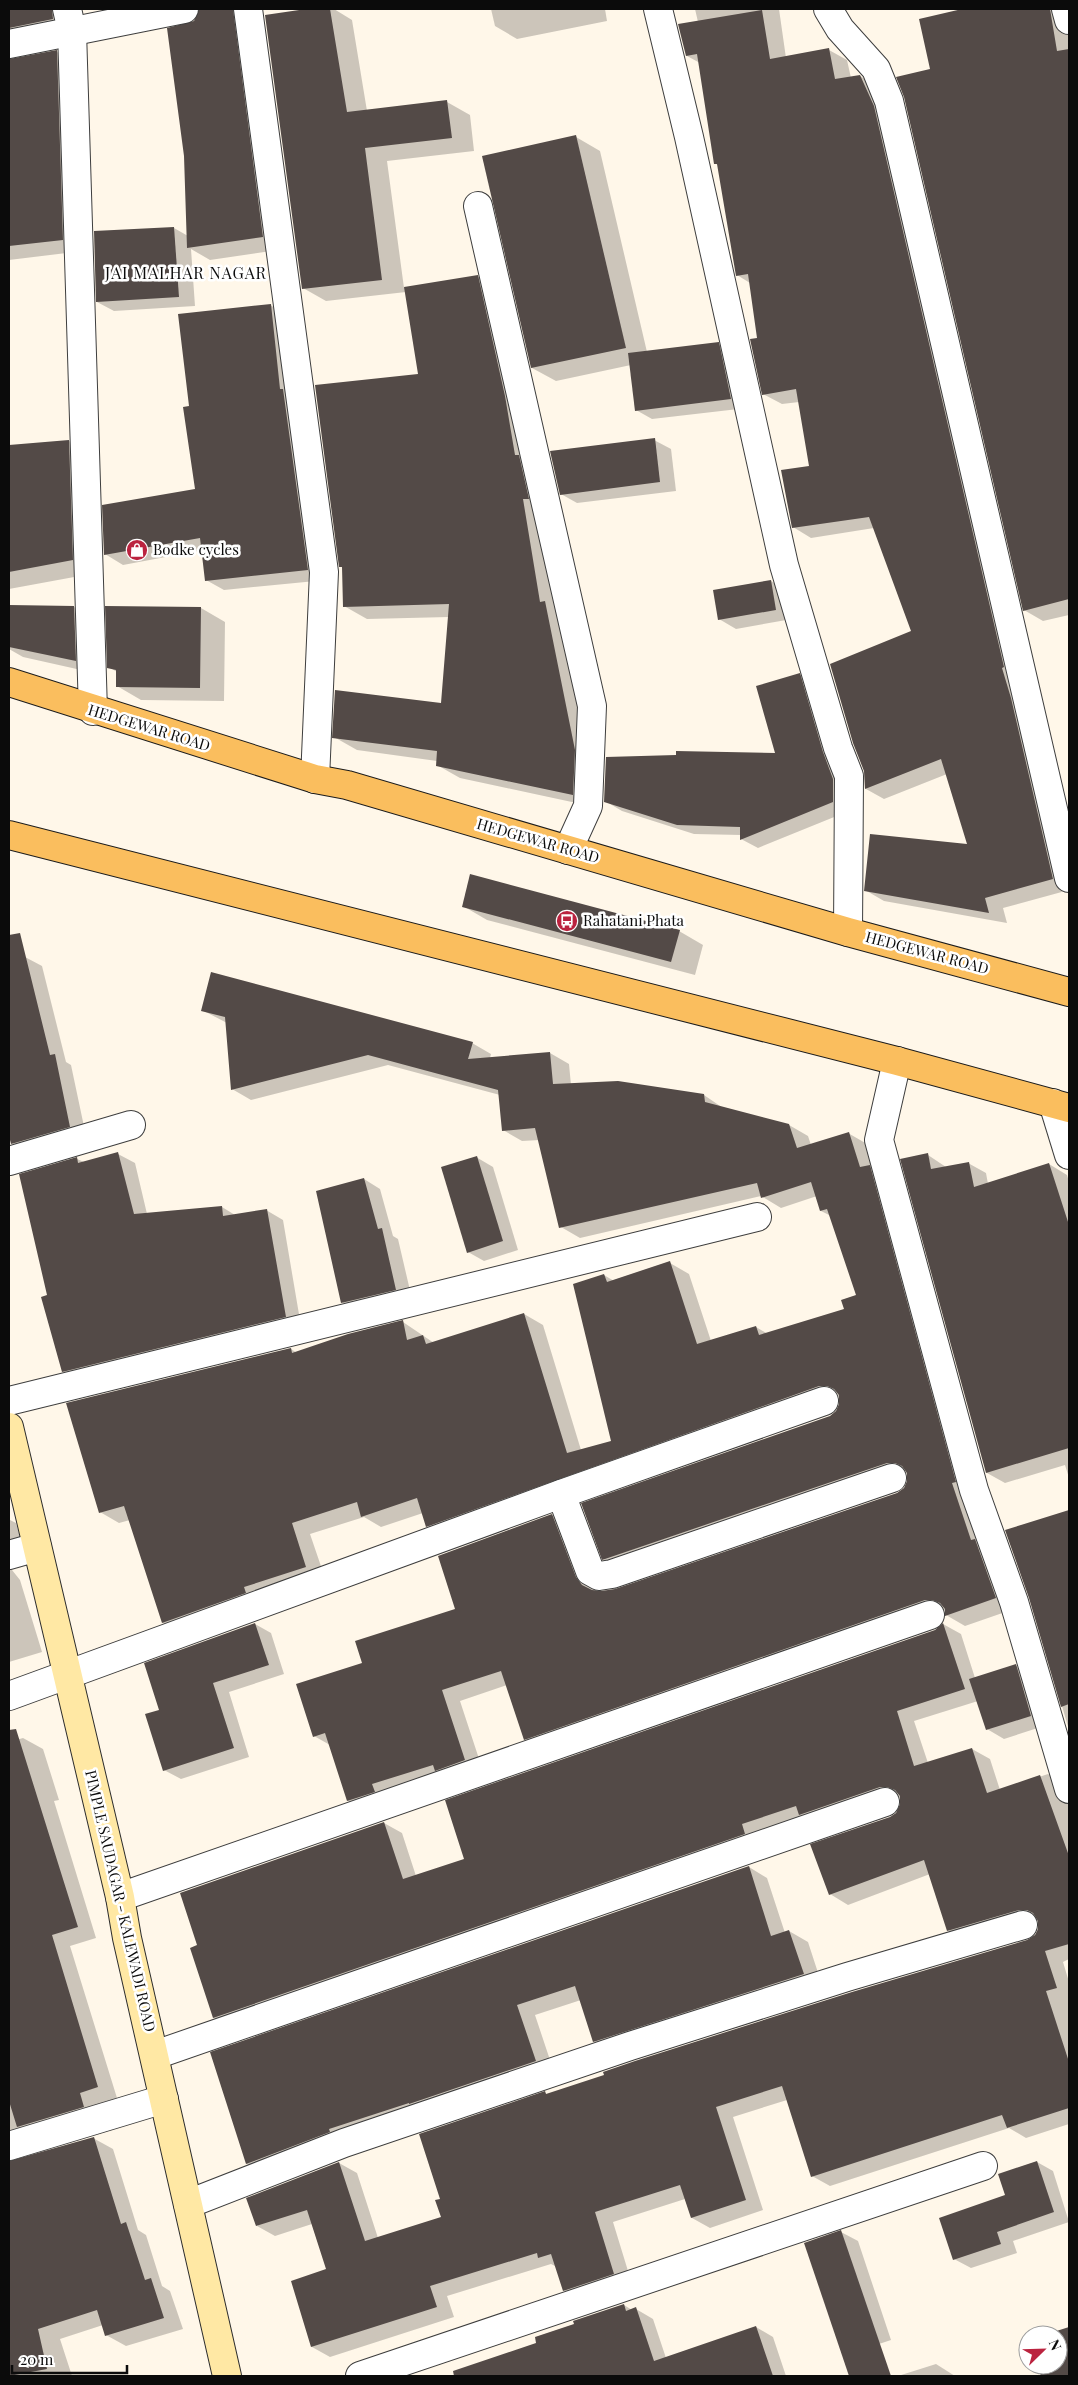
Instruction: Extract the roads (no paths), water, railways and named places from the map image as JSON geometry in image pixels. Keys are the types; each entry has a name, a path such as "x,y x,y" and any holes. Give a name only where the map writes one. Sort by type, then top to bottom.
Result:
{"main road":[{"name":"HEDGEWAR ROAD","path":"9,682 94,711 315,779 347,785 848,932 1069,992"},
{"path":"9,835 898,1061 1061,1105"},
{"name":"PIMPLE SAUDAGAR - KALEWADI ROAD","path":"9,1427 120,1897 127,1938 227,2376"}],"street":[{"path":"9,44 70,20 184,9"},
{"path":"248,9 324,572 315,779"},
{"path":"658,9 689,137 784,564 838,748 849,776 848,932"},
{"path":"828,9 840,29 876,69 889,101 1069,878"},
{"path":"1066,9 1069,20"},
{"path":"70,20 94,711"},
{"path":"478,206 592,706 588,806 568,850"},
{"path":"898,1061 879,1140 974,1490 1014,1602 1069,1789"},
{"path":"1061,1105 1069,1155"},
{"path":"9,1161 131,1125"},
{"path":"9,1401 757,1217"},
{"path":"9,1696 561,1494 824,1401"},
{"path":"561,1494 590,1570 599,1576 612,1574 892,1478"},
{"path":"9,1555 38,1547"},
{"path":"120,1897 930,1615"},
{"path":"154,2055 885,1802"},
{"path":"188,2204 344,2143 630,2046 847,1977 1023,1925"},
{"path":"9,2146 164,2098"},
{"path":"360,2376 982,2166"}],"place":[{"name":"Bodke cycles","path":"137,550"},
{"name":"Rahatani Phata","path":"567,921"}],"district":[{"name":"JAI MALHAR NAGAR","path":"186,273"}]}
